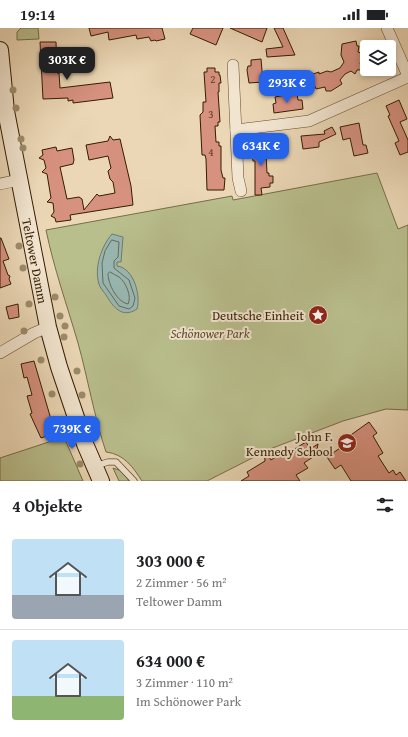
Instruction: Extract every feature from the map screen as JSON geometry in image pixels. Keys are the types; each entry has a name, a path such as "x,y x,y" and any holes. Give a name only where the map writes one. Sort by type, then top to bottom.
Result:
{"main road":[{"name":"Teltower Damm","path":"0,50 2,99 48,327 61,374 85,444 101,481"}],"street":[{"path":"236,130 309,121 408,77 387,28"},
{"path":"233,65 241,191"},
{"path":"0,184 19,180"},
{"path":"0,353 34,333 48,327"}],"lane":[{"path":"95,466 108,462 116,462 134,481"}],"green space":[{"path":"21,28 38,28 39,39 17,40 17,32"},
{"name":"Schönower Park","path":"377,173 398,229 408,225 408,410 386,409 343,421 270,449 207,481 142,481 123,458 106,452 78,343 46,230 232,196 233,200"},
{"path":"64,437 83,481 0,481 0,458"},
{"path":"113,468 122,471 129,481 119,481"}],"water":[{"path":"112,234 123,237 121,262 117,262 117,266 128,272 135,283 137,290 137,309 132,312 127,313 118,310 112,304 99,284 97,271 98,265 102,251"}],"building":[{"path":"89,28 162,28 165,39 151,41 149,37 137,39 136,35 109,40 108,32 91,36"},
{"path":"193,28 223,28 216,45 190,34"},
{"path":"230,28 267,28 262,42"},
{"path":"274,28 283,28 295,55 267,57 266,49 283,47"},
{"path":"356,41 357,46 359,46 358,52 360,53 360,70 357,70 355,74 351,71 345,74 340,80 342,84 331,91 326,91 325,87 316,89 310,75 319,72 319,74 327,71 331,72 340,68 344,62 341,55 342,44"},
{"path":"40,42 56,42 57,73 59,73 60,88 110,82 113,98 73,103 73,100 68,101 68,98 43,99"},
{"path":"261,59 263,82 249,83 247,70 248,66 251,66 251,60"},
{"path":"207,68 215,68 215,72 219,72 220,75 221,83 219,83 218,92 220,122 218,122 218,126 215,126 216,142 219,142 219,146 221,146 221,170 223,178 225,178 224,190 207,190 206,159 205,155 202,155 200,115 203,112 203,102 206,102 204,72 207,72"},
{"path":"297,94 298,100 302,100 303,109 274,113 273,104 276,103 275,97"},
{"path":"399,100 407,119 400,122 408,140 408,152 400,155 395,143 399,141 388,116 390,115 386,106"},
{"path":"359,123 363,145 366,145 368,153 354,156 350,138 343,140 340,127"},
{"path":"332,127 336,134 319,142 319,147 303,149 301,136 325,134 324,131"},
{"path":"110,136 113,140 120,139 131,186 133,205 70,215 71,220 56,222 55,218 51,216 54,212 53,203 47,202 51,198 47,174 42,172 46,168 44,160 39,158 43,155 42,150 56,147 57,151 72,148 74,160 73,164 60,167 67,199 79,197 82,199 84,210 97,194 99,196 115,193 113,182 110,179 108,171 111,168 108,156 89,160 86,145 108,141"},
{"path":"265,143 266,146 270,146 271,154 266,154 267,173 269,173 269,176 273,176 273,183 270,183 270,187 261,188 262,195 255,195 255,161 253,161 251,148 252,144"},
{"path":"0,238 9,259 3,261 8,275 10,276 9,279 11,284 0,288"},
{"path":"18,304 19,317 9,319 6,307"},
{"path":"34,361 55,433 41,438 30,414 32,413 27,396 32,395 27,377 24,378 21,364"},
{"path":"369,422 377,433 373,436 383,453 378,456 389,473 393,470 396,475 400,472 406,481 351,481 341,465 335,469 327,457 343,446 341,442"},
{"path":"306,442 310,449 318,444 316,455 304,463 308,468 296,475 300,481 241,481 249,476 247,472 265,461 264,449 271,460 286,450 288,453"}],"place":[{"name":"Deutsche Einheit","path":"318,315"},
{"name":"John F. Kennedy School","path":"347,443"}]}
